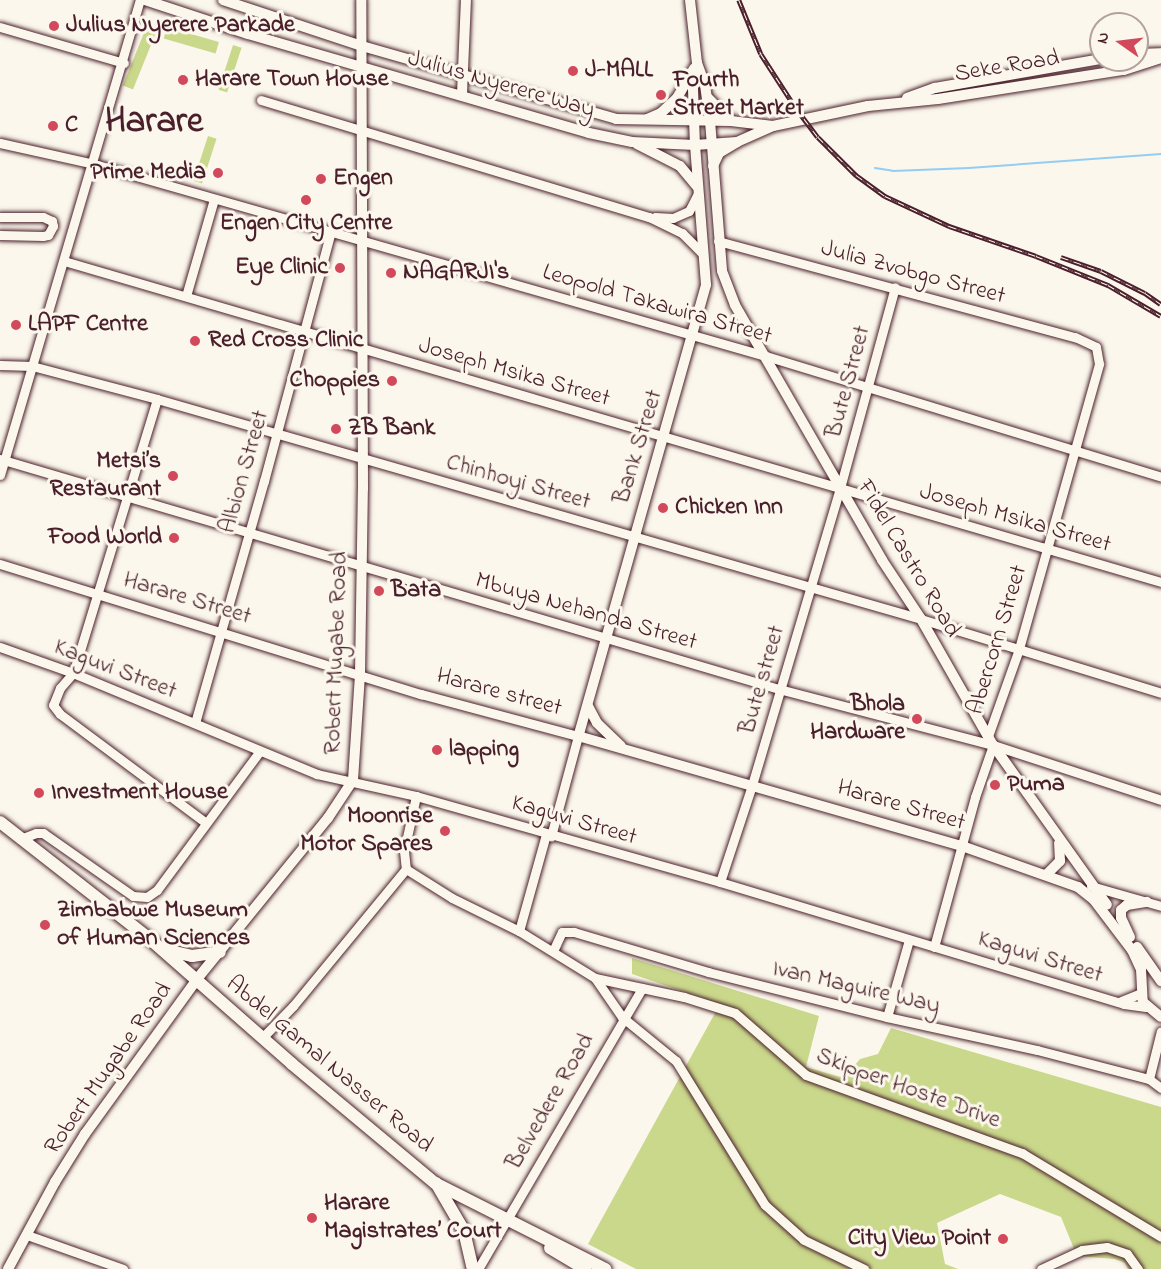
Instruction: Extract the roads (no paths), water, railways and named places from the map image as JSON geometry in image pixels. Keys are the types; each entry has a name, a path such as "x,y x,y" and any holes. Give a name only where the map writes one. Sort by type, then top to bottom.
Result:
{"highway":[{"name":"Abdel Gamal Nasser Road","path":"0,822 162,949 262,1038 435,1183 605,1269"},
{"path":"162,949 192,956 220,952"},
{"path":"435,1183 464,1231 472,1269"},
{"name":"Abdel Gamal Nasser Road","path":"530,1231 550,1248 585,1269"}],"main road":[{"name":"Julius Nyerere Way","path":"145,0 362,68 462,94 589,133 632,142 695,145 736,142"},
{"name":"Julius Nyerere Way","path":"223,0 362,46 616,120 731,121 773,126"},
{"name":"Robert Mugabe Road","path":"8,1269 85,1134 197,979 328,818 353,780 360,674 363,459 360,240 361,0"},
{"path":"462,94 465,76 466,0"},
{"path":"645,120 661,112 677,98 697,63 690,0"},
{"name":"Seke Road","path":"773,126 893,103 938,99 1124,70 1161,56"},
{"name":"Seke Road","path":"893,103 935,88 1089,61"},
{"name":"Fidel Castro Road","path":"697,63 707,97 710,121 717,241 722,271 735,305 882,560 921,619 990,740 1058,841 1161,981"},
{"name":"Bank Street","path":"578,736 588,706 604,637 694,336 706,285 697,189 694,121 693,89 697,63"},
{"path":"707,97 731,121"},
{"path":"712,166 719,153 736,142 773,126"},
{"path":"632,142 680,166 697,189"},
{"path":"588,706 609,737 627,750"},
{"name":"Harare street","path":"578,736 627,750"},
{"name":"Harare Street","path":"627,750 962,846 1078,887"},
{"path":"1046,875 1060,861 1058,841"},
{"path":"1078,887 1094,900 1132,950 1139,963 1142,990 1156,1012"},
{"path":"1130,937 1121,918 1121,910 1126,905 1147,902"},
{"path":"1142,990 1161,981"}],"street":[{"path":"0,475 2,460 124,63 140,0"},
{"path":"0,27 124,63"},
{"path":"261,100 649,217 682,233 703,255"},
{"name":"Leopold Takawira Street","path":"0,143 94,164 766,356 1161,477"},
{"path":"649,217 681,216 689,211 697,189"},
{"path":"186,296 214,199"},
{"path":"0,217 43,217 52,221 53,226 48,235 43,236 0,236"},
{"name":"Albion Street","path":"195,723 277,433 330,231"},
{"name":"Julia Zvobgo Street","path":"717,241 1075,337 1096,347"},
{"name":"Joseph Msika Street","path":"64,261 1161,582"},
{"name":"Bute Street","path":"840,488 895,287"},
{"name":"Abercorn Street","path":"934,947 990,740 1019,649 1099,364 1096,347"},
{"name":"Chinhoyi Street","path":"0,365 32,366 157,399 810,586 1161,693"},
{"path":"157,399 73,673 60,688 53,705 60,714 206,823"},
{"name":"Mbuya Nehanda Street","path":"2,460 780,689 990,740 1161,800"},
{"name":"Bute street","path":"720,882 752,785 840,488"},
{"name":"Harare Street","path":"0,564 360,674"},
{"name":"Kaguvi Street","path":"0,647 73,673 317,774 353,780 416,796 720,882 1156,1012"},
{"name":"Harare street","path":"360,674 466,707 578,736"},
{"name":"Bank Street","path":"519,931 578,736"},
{"path":"23,838 36,832 43,833 116,886 139,898 158,890 260,751"},
{"path":"262,1038 293,1006 406,869 404,851 416,796"},
{"name":"Skipper Hoste Drive","path":"406,869 452,898 519,931 595,978 622,1017 676,1061 765,1205 804,1240 864,1269"},
{"name":"Harare Street","path":"1078,887 1093,886 1161,906"},
{"name":"Ivan Maguire Way","path":"553,951 562,932 574,932 708,972 1149,1079 1161,1088"},
{"path":"887,1017 909,940"},
{"name":"Skipper Hoste Drive","path":"595,978 620,981 735,1013 806,1075 1022,1153 1161,1237"},
{"path":"622,1017 642,988"},
{"path":"1119,1002 1142,990"},
{"name":"Belvedere Road","path":"478,1269 622,1017"},
{"path":"1149,1079 1161,1031"},
{"path":"27,1235 123,1269"},
{"path":"1041,1269 1082,1250 1107,1247 1127,1254 1138,1269"}],"waterway":[{"path":"875,168 893,171 969,168 1161,154"}],"railway":[{"path":"739,0 761,54 796,108 818,137 856,175 885,196 949,226 1036,256 1108,285 1161,316"},
{"path":"1061,257 1101,271 1145,293 1161,304"}],"place":[{"name":"Julius Nyerere Parkade","path":"54,26"},
{"name":"J-MALL","path":"573,71"},
{"name":"Harare Town House","path":"183,80"},
{"name":"Fourth Street Market","path":"661,95"},
{"name":"C","path":"53,126"},
{"name":"Prime Media","path":"218,173"},
{"name":"Engen","path":"321,179"},
{"name":"Engen City Centre","path":"306,200"},
{"name":"Eye Clinic","path":"340,268"},
{"name":"NAGARJI's","path":"391,273"},
{"name":"LAPF Centre","path":"16,325"},
{"name":"Red Cross Clinic","path":"195,341"},
{"name":"Choppies","path":"392,381"},
{"name":"ZB Bank","path":"336,429"},
{"name":"Metsi’s Restaurant","path":"173,476"},
{"name":"Chicken Inn","path":"663,508"},
{"name":"Food World","path":"174,538"},
{"name":"Bata","path":"379,591"},
{"name":"Bhola Hardware","path":"917,719"},
{"name":"lapping","path":"437,750"},
{"name":"Puma","path":"995,785"},
{"name":"Investment House","path":"39,793"},
{"name":"Moonrise Motor Spares","path":"445,831"},
{"name":"Zimbabwe Museum of Human Sciences","path":"45,925"},
{"name":"Harare Magistrates’ Court","path":"312,1218"},
{"name":"City View Point","path":"1003,1239"}],"district":[{"name":"Harare","path":"154,123"}]}
